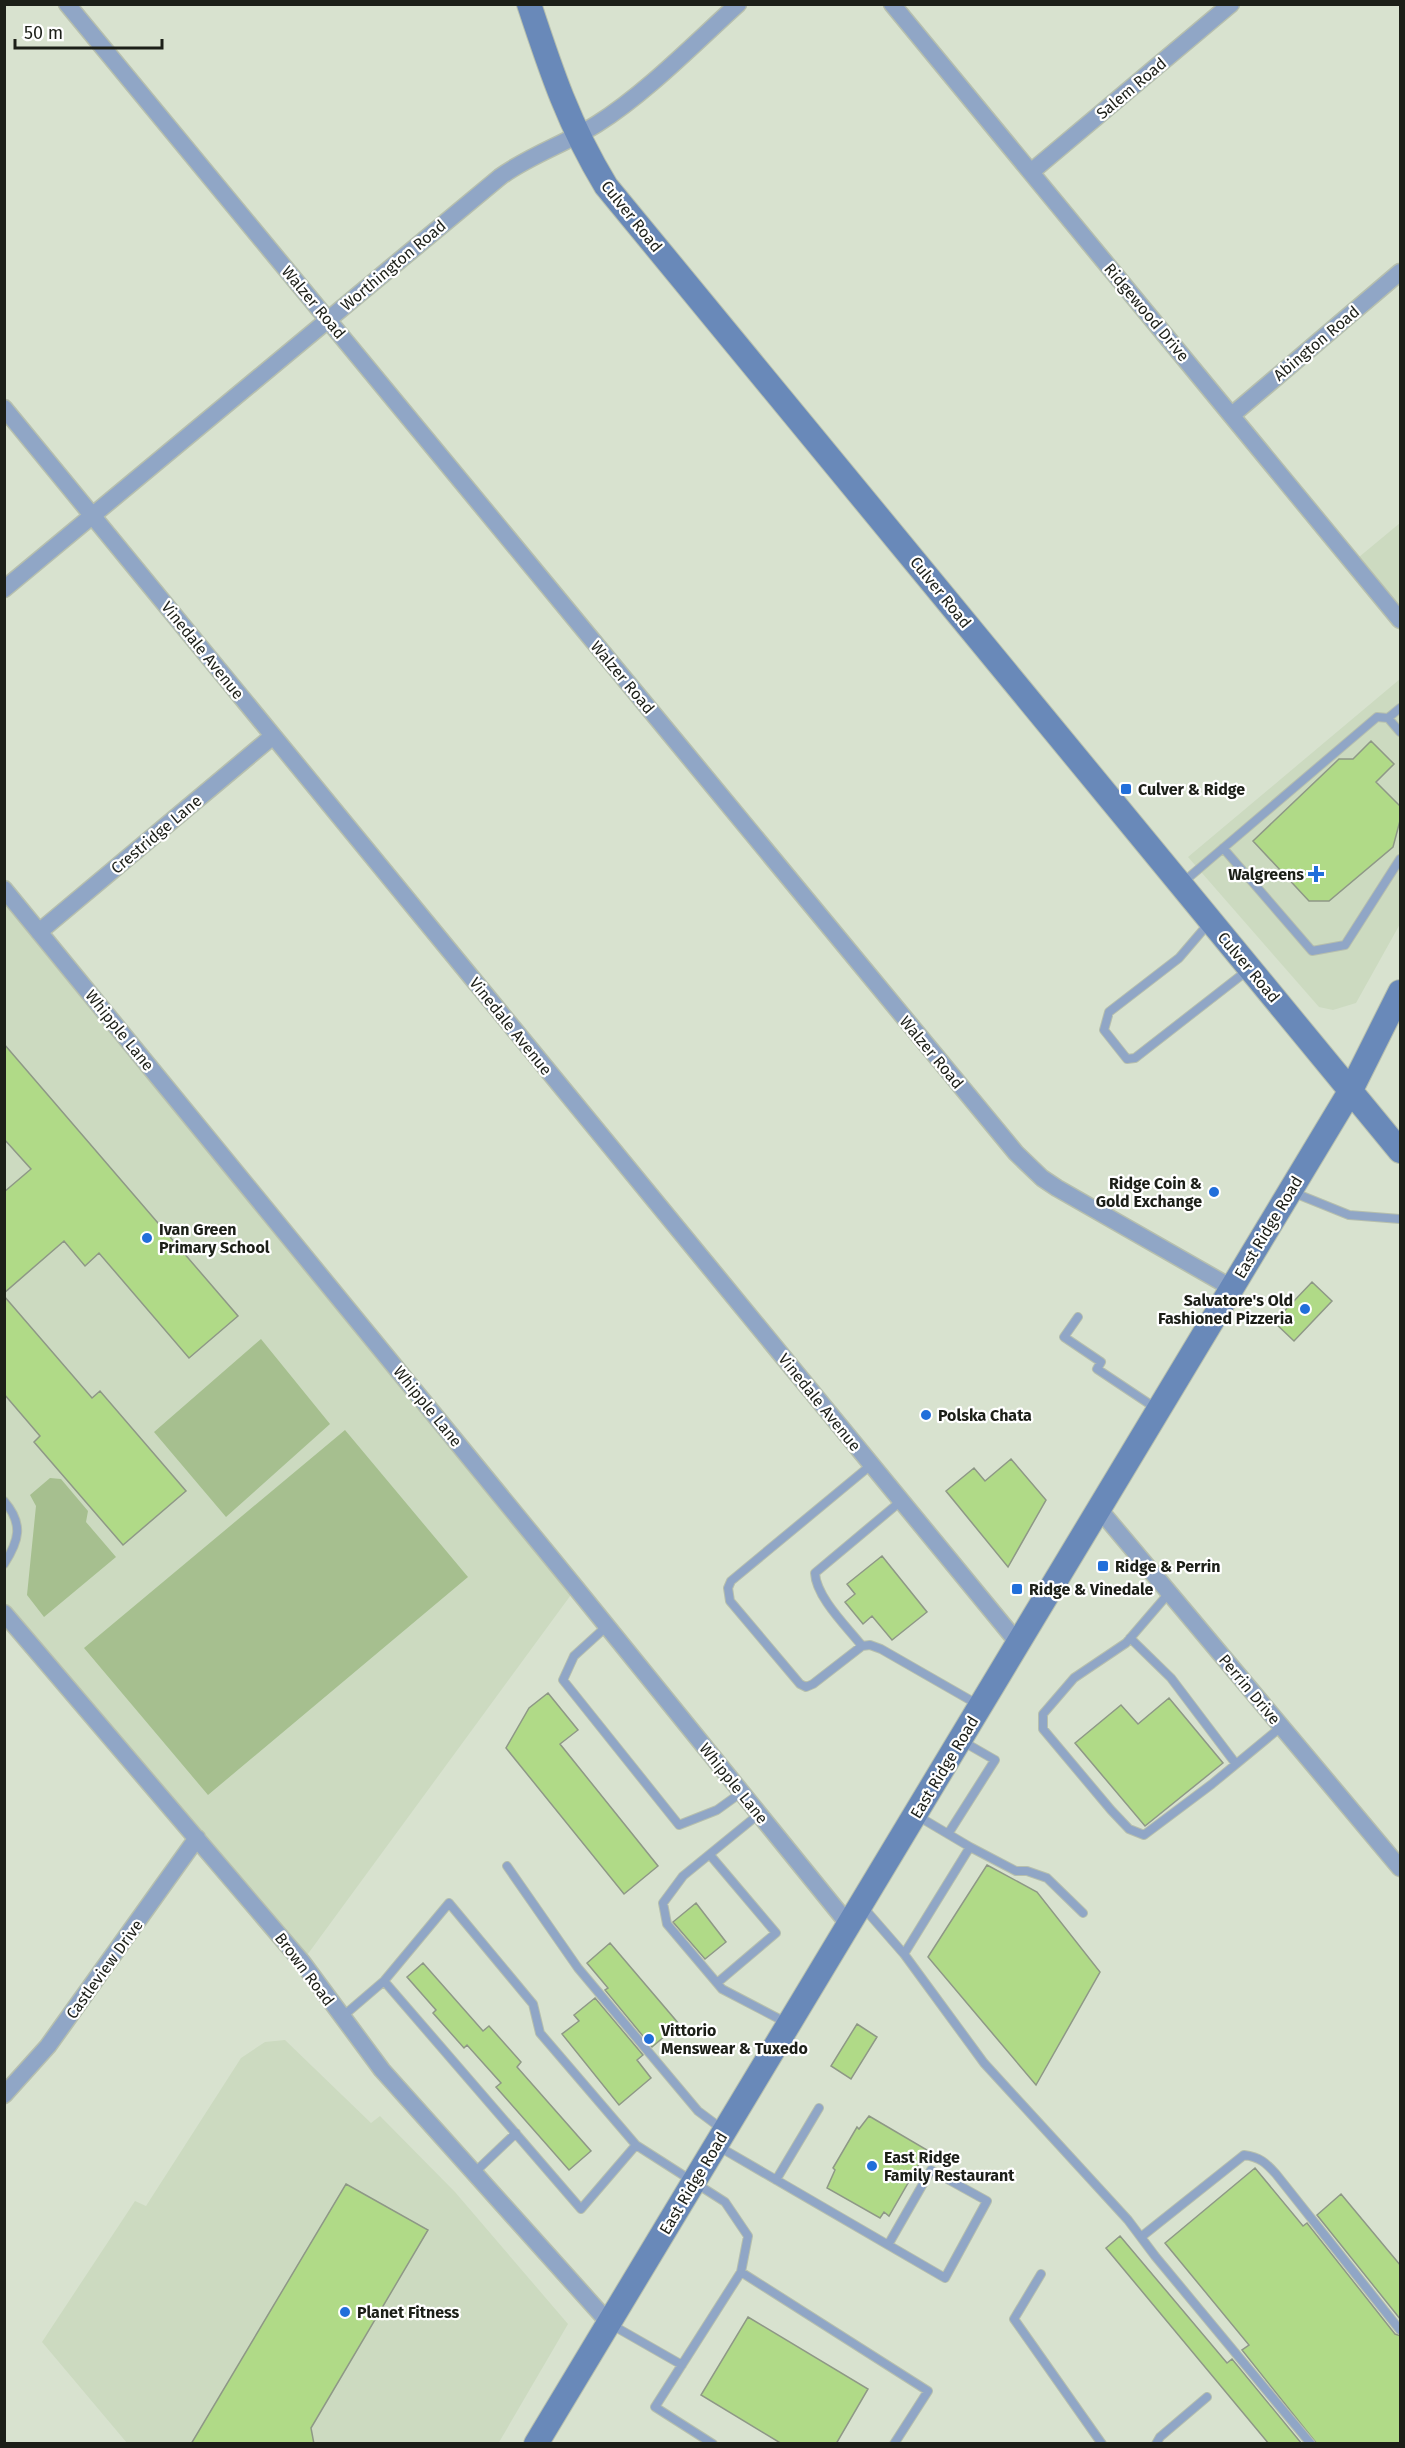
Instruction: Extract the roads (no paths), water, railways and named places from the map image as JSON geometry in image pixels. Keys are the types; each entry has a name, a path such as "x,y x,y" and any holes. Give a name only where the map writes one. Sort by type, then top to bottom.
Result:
{"main road":[{"name":"Culver Road","path":"529,4 561,99 577,135 606,186 1401,1151"},
{"name":"East Ridge Road","path":"539,2442 1351,1090 1401,992"},
{"name":"East Ridge Road","path":"1351,1090 1401,1023"}],"street":[{"name":"Walzer Road","path":"67,4 1016,1153 1035,1172 1057,1188 1232,1288"},
{"name":"Worthington Road","path":"4,589 508,171 530,156 598,123 639,92 738,4"},
{"name":"Ridgewood Drive","path":"892,4 1401,620"},
{"name":"Salem Road","path":"1030,172 1231,4"},
{"name":"Abington Road","path":"1232,415 1401,272"},
{"name":"Vinedale Avenue","path":"4,408 1018,1643"},
{"name":"Crestridge Lane","path":"39,932 273,736"},
{"name":"Whipple Lane","path":"4,889 759,1814 855,1915"},
{"name":"Perrin Drive","path":"1099,1509 1401,1868"},
{"name":"Brown Road","path":"4,1613 302,1962 382,2070 609,2323"},
{"name":"Castleview Drive","path":"4,2095 48,2046 197,1838"}],"lane":[{"path":"1388,718 1401,708"},
{"path":"1181,884 1377,717 1388,718 1401,732"},
{"path":"1223,848 1312,951 1345,945 1401,859"},
{"path":"1211,921 1179,958 1109,1012 1104,1030 1127,1059 1135,1058 1251,968"},
{"path":"1290,1191 1349,1215 1401,1219"},
{"path":"1078,1317 1064,1337 1101,1362 1097,1369 1159,1410"},
{"path":"871,1465 731,1581 728,1588 730,1601 800,1684 806,1687 862,1646 870,1645 981,1706"},
{"path":"4,1501 18,1525 16,1544 4,1564"},
{"path":"862,1646 822,1595 815,1573 901,1501"},
{"path":"1169,1593 1130,1638 1074,1678 1043,1714 1043,1729 1111,1810 1129,1829 1143,1835 1236,1764 1281,1726"},
{"path":"607,1626 574,1656 563,1680 679,1825 717,1810 742,1792"},
{"path":"1130,1638 1171,1678 1236,1764"},
{"path":"948,1834 995,1760 960,1740"},
{"path":"759,1814 683,1876 663,1903 667,1924 722,1989 789,2024"},
{"path":"915,1815 1016,1871 1027,1871 1047,1878 1083,1912"},
{"path":"904,1953 970,1847"},
{"path":"710,1855 776,1933 717,1983"},
{"path":"507,1866 578,1968 720,2138 776,2180 888,2245 945,2278 987,2201 931,2170 888,2245"},
{"path":"342,2017 384,1981 449,1903 533,2004 540,2033 636,2145 725,2202 747,2236 741,2272 655,2407 713,2444"},
{"path":"855,1915 904,1953 984,2063 1128,2220 1311,2444"},
{"path":"384,1981 581,2209 636,2145"},
{"path":"776,2180 819,2108"},
{"path":"474,2173 516,2133"},
{"path":"1141,2237 1228,2166 1244,2155 1256,2156 1276,2174 1401,2330"},
{"path":"741,2272 928,2391 894,2444"},
{"path":"1041,2274 1014,2319 1102,2444"},
{"path":"609,2323 682,2365"},
{"path":"1161,2441 1207,2397"}],"place":[{"name":"Culver & Ridge","path":"1126,789"},
{"name":"Walgreens","path":"1316,874"},
{"name":"Ridge Coin & Gold Exchange","path":"1214,1192"},
{"name":"Ivan Green Primary School","path":"147,1238"},
{"name":"Salvatore's Old Fashioned Pizzeria","path":"1305,1309"},
{"name":"Polska Chata","path":"926,1415"},
{"name":"Ridge & Perrin","path":"1103,1566"},
{"name":"Ridge & Vinedale","path":"1017,1589"},
{"name":"Vittorio Menswear & Tuxedo","path":"649,2039"},
{"name":"East Ridge Family Restaurant","path":"872,2166"},
{"name":"Planet Fitness","path":"345,2312"}]}
